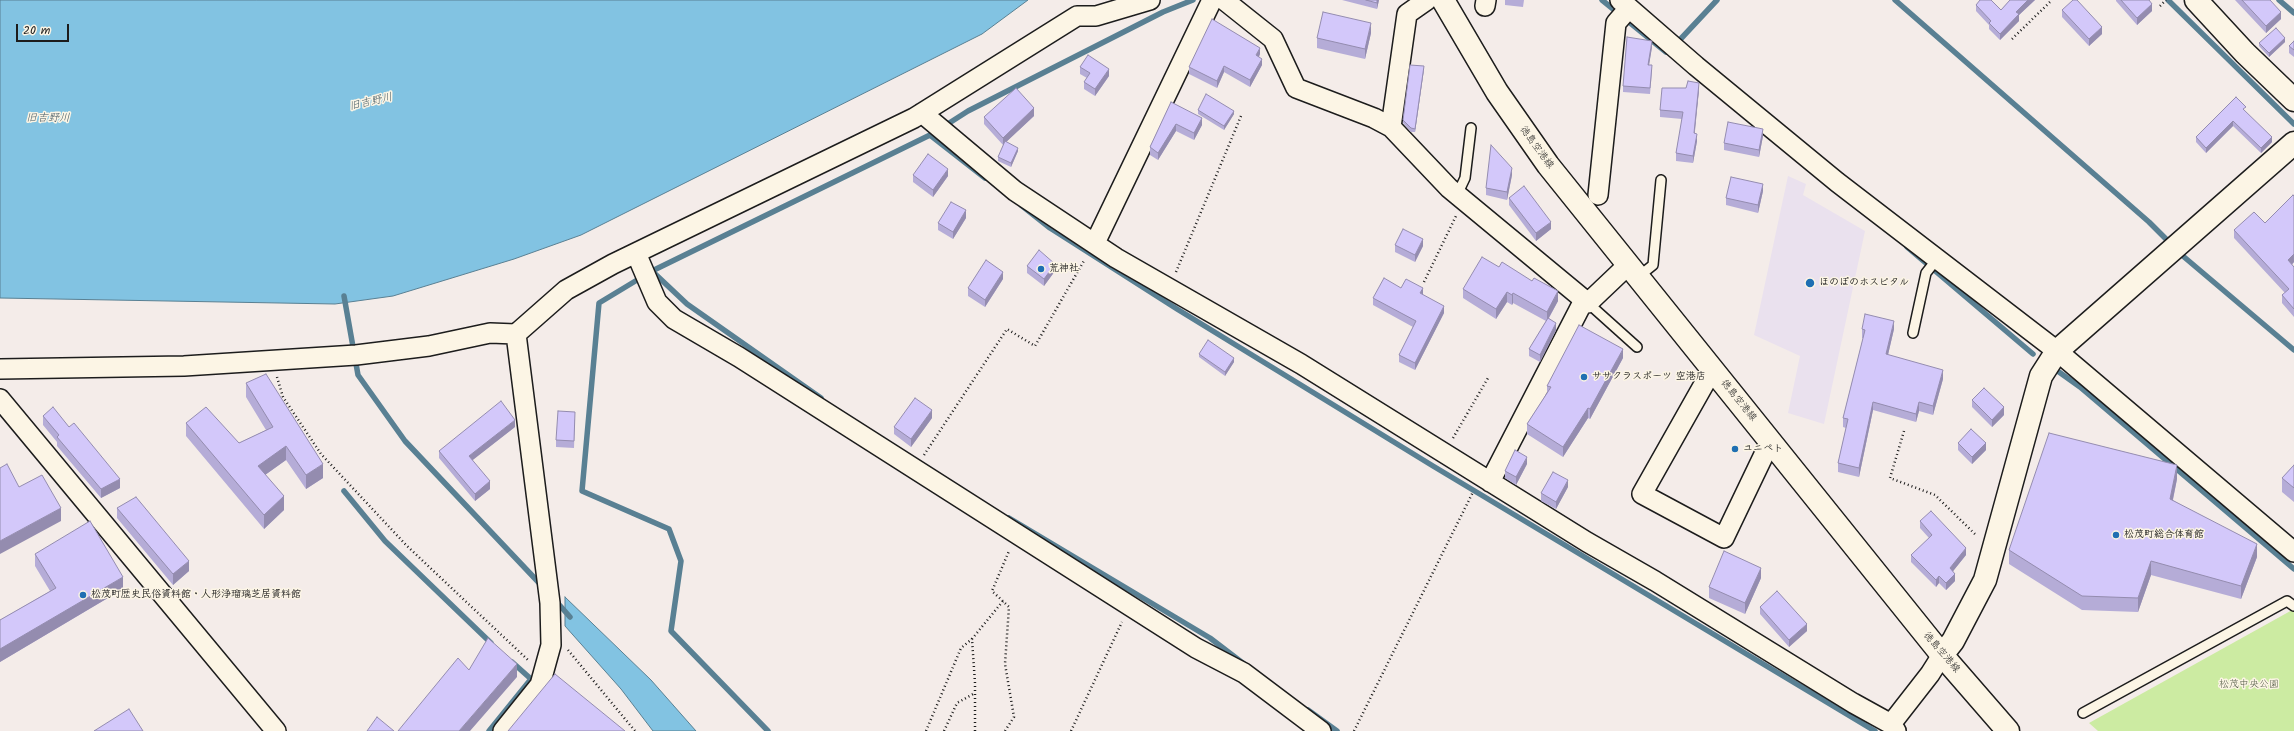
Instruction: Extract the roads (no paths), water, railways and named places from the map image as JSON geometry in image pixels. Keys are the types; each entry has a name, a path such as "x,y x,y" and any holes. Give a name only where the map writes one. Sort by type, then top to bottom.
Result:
{"main road":[{"path":"2196,0 2245,53 2294,100"},
{"name":"徳島空港線","path":"1438,2 1497,92 1548,165 1942,655 2008,731"},
{"path":"1942,655 1953,642 1985,580 2041,376 2057,351 2294,143"}],"street":[{"path":"0,369 184,366 271,361 356,355 429,346 490,333 516,334 566,290 636,253 922,114 1077,16 1096,16 1150,0"},
{"path":"1091,251 1212,0"},
{"path":"1224,0 1273,39 1296,88 1374,118 1391,127 1586,301"},
{"path":"1391,127 1407,14 1438,2"},
{"path":"1598,195 1616,23 1624,4 1696,66 1831,177 1932,266 2057,351 2294,552"},
{"path":"922,114 1015,191 1091,251 1169,288 1301,364 1444,454 1893,728 1942,655"},
{"path":"636,253 657,302 674,320 739,357 1196,648 1244,673 1321,731"},
{"path":"1485,479 1586,301 1633,271"},
{"path":"503,731 540,685 551,645 550,602 516,334"},
{"path":"1712,370 1642,494 1724,538 1770,442"},
{"path":"0,398 276,731"}],"lane":[{"path":"1462,191 1471,128"},
{"path":"1633,271 1653,265 1661,180"},
{"path":"1913,333 1932,266"},
{"path":"1586,301 1637,347"},
{"path":"2083,714 2287,601 2294,606"}],"water":[{"name":"旧吉野川","path":"0,0 1028,0 982,34 581,235 514,259 393,296 335,304 0,298"},
{"path":"565,597 651,680 696,731 653,731 621,689 565,626"}],"waterway":[{"path":"943,127 968,111 1163,12 1193,0"},
{"path":"1602,0 1666,52"},
{"path":"1675,45 1717,0"},
{"path":"1895,0 2149,222 2171,244"},
{"path":"2168,0 2294,124"},
{"path":"2279,0 2294,13"},
{"path":"768,731 671,631 681,561 669,529 582,491 599,303 652,271 930,135 985,178"},
{"path":"1021,205 1050,228 1177,309 1433,466 1875,731"},
{"path":"1907,247 2033,354"},
{"path":"2177,251 2294,350"},
{"path":"652,271 687,304 821,398"},
{"path":"344,296 358,375 405,441 542,586"},
{"path":"2052,367 2080,387 2294,569"},
{"path":"344,491 385,541 491,643"},
{"path":"1009,518 1210,638 1244,664"},
{"path":"555,600 570,617"},
{"path":"489,731 531,679 512,662"},
{"path":"1308,710 1337,731"}],"place":[{"name":"荒神社","path":"1041,269"},
{"name":"ほのぼのホスピタル","path":"1810,283"},
{"name":"ササクラスポーツ 空港店","path":"1584,377"},
{"name":"ユニペト","path":"1735,449"},
{"name":"松茂町総合体育館","path":"2116,535"},
{"name":"松茂町歴史民俗資料館・人形浄瑠璃芝居資料館","path":"83,595"}],"park label":[{"name":"松茂中央公園","path":"2249,685"}]}
